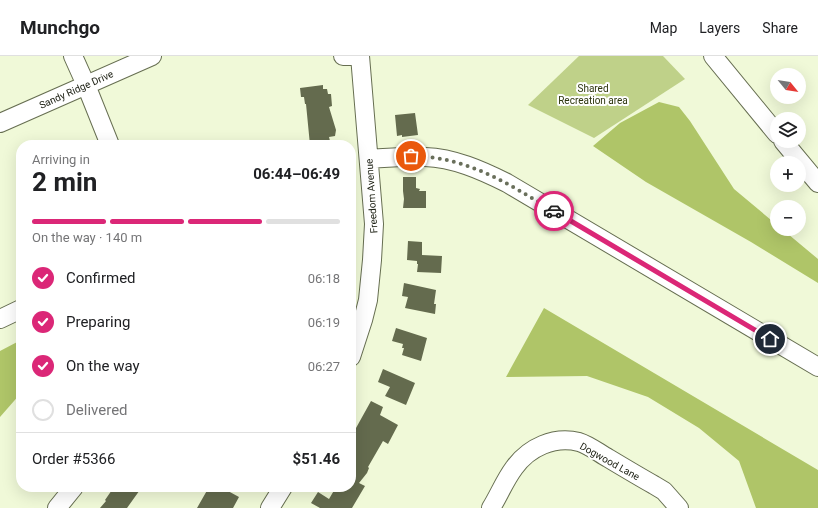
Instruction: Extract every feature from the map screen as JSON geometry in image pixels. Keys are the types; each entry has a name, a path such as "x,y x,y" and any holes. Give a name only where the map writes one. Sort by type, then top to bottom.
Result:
{"street":[{"path":"73,56 108,140"},
{"name":"Sandy Ridge Drive","path":"0,123 152,56"},
{"path":"343,56 355,56"},
{"name":"Freedom Avenue","path":"356,342 365,314 372,260 374,218 360,56"},
{"path":"713,56 770,125"},
{"path":"789,148 818,183"},
{"path":"369,159 426,156 450,160 486,172 818,367"},
{"path":"0,319 16,311"},
{"name":"Dogwood Lane","path":"491,508 514,468 525,456 539,446 547,443 567,440 579,442 590,447 664,491 679,508"},
{"path":"57,508 70,492"},
{"path":"270,508 280,492"}],"green space":[{"name":"Shared Recreation area","path":"579,56 663,56 685,79 594,138 528,105"}],"shaded area":[{"path":"659,102 679,107 690,121 734,189 770,219 770,236 790,236 818,259 818,283 751,242 646,182 593,146 620,123"},
{"path":"544,308 818,470 818,508 756,508 739,461 699,428 648,397 587,376 506,377"},
{"path":"16,343 16,399 0,417 0,351"}],"building":[{"path":"323,85 323,89 327,89 328,94 331,94 332,106 329,107 336,130 335,136 329,137 330,140 310,140 306,104 304,97 301,97 300,88"},
{"path":"415,113 418,135 402,137 402,135 397,136 395,115"},
{"path":"403,177 416,177 416,188 420,189 419,191 426,191 426,208 403,208"},
{"path":"408,241 422,242 422,255 442,256 441,273 417,272 417,261 407,260"},
{"path":"404,283 436,290 434,304 436,304 435,314 405,308 408,297 402,296"},
{"path":"396,328 427,338 421,361 402,355 404,348 402,348 403,344 392,341"},
{"path":"383,369 415,383 406,405 385,396 390,387 378,382"},
{"path":"371,401 383,407 380,415 398,425 388,444 383,441 368,467 367,473 359,483 365,486 352,508 320,508 311,503 318,492 329,499 333,492 356,492 356,428"},
{"path":"111,492 138,492 127,508 100,508 106,501 105,500"},
{"path":"206,492 230,492 239,497 233,508 197,508"}],"way so far":[{"path":"411,156 426,156 450,160 486,172 554,211"}],"route":[{"path":"554,211 770,339"}]}
